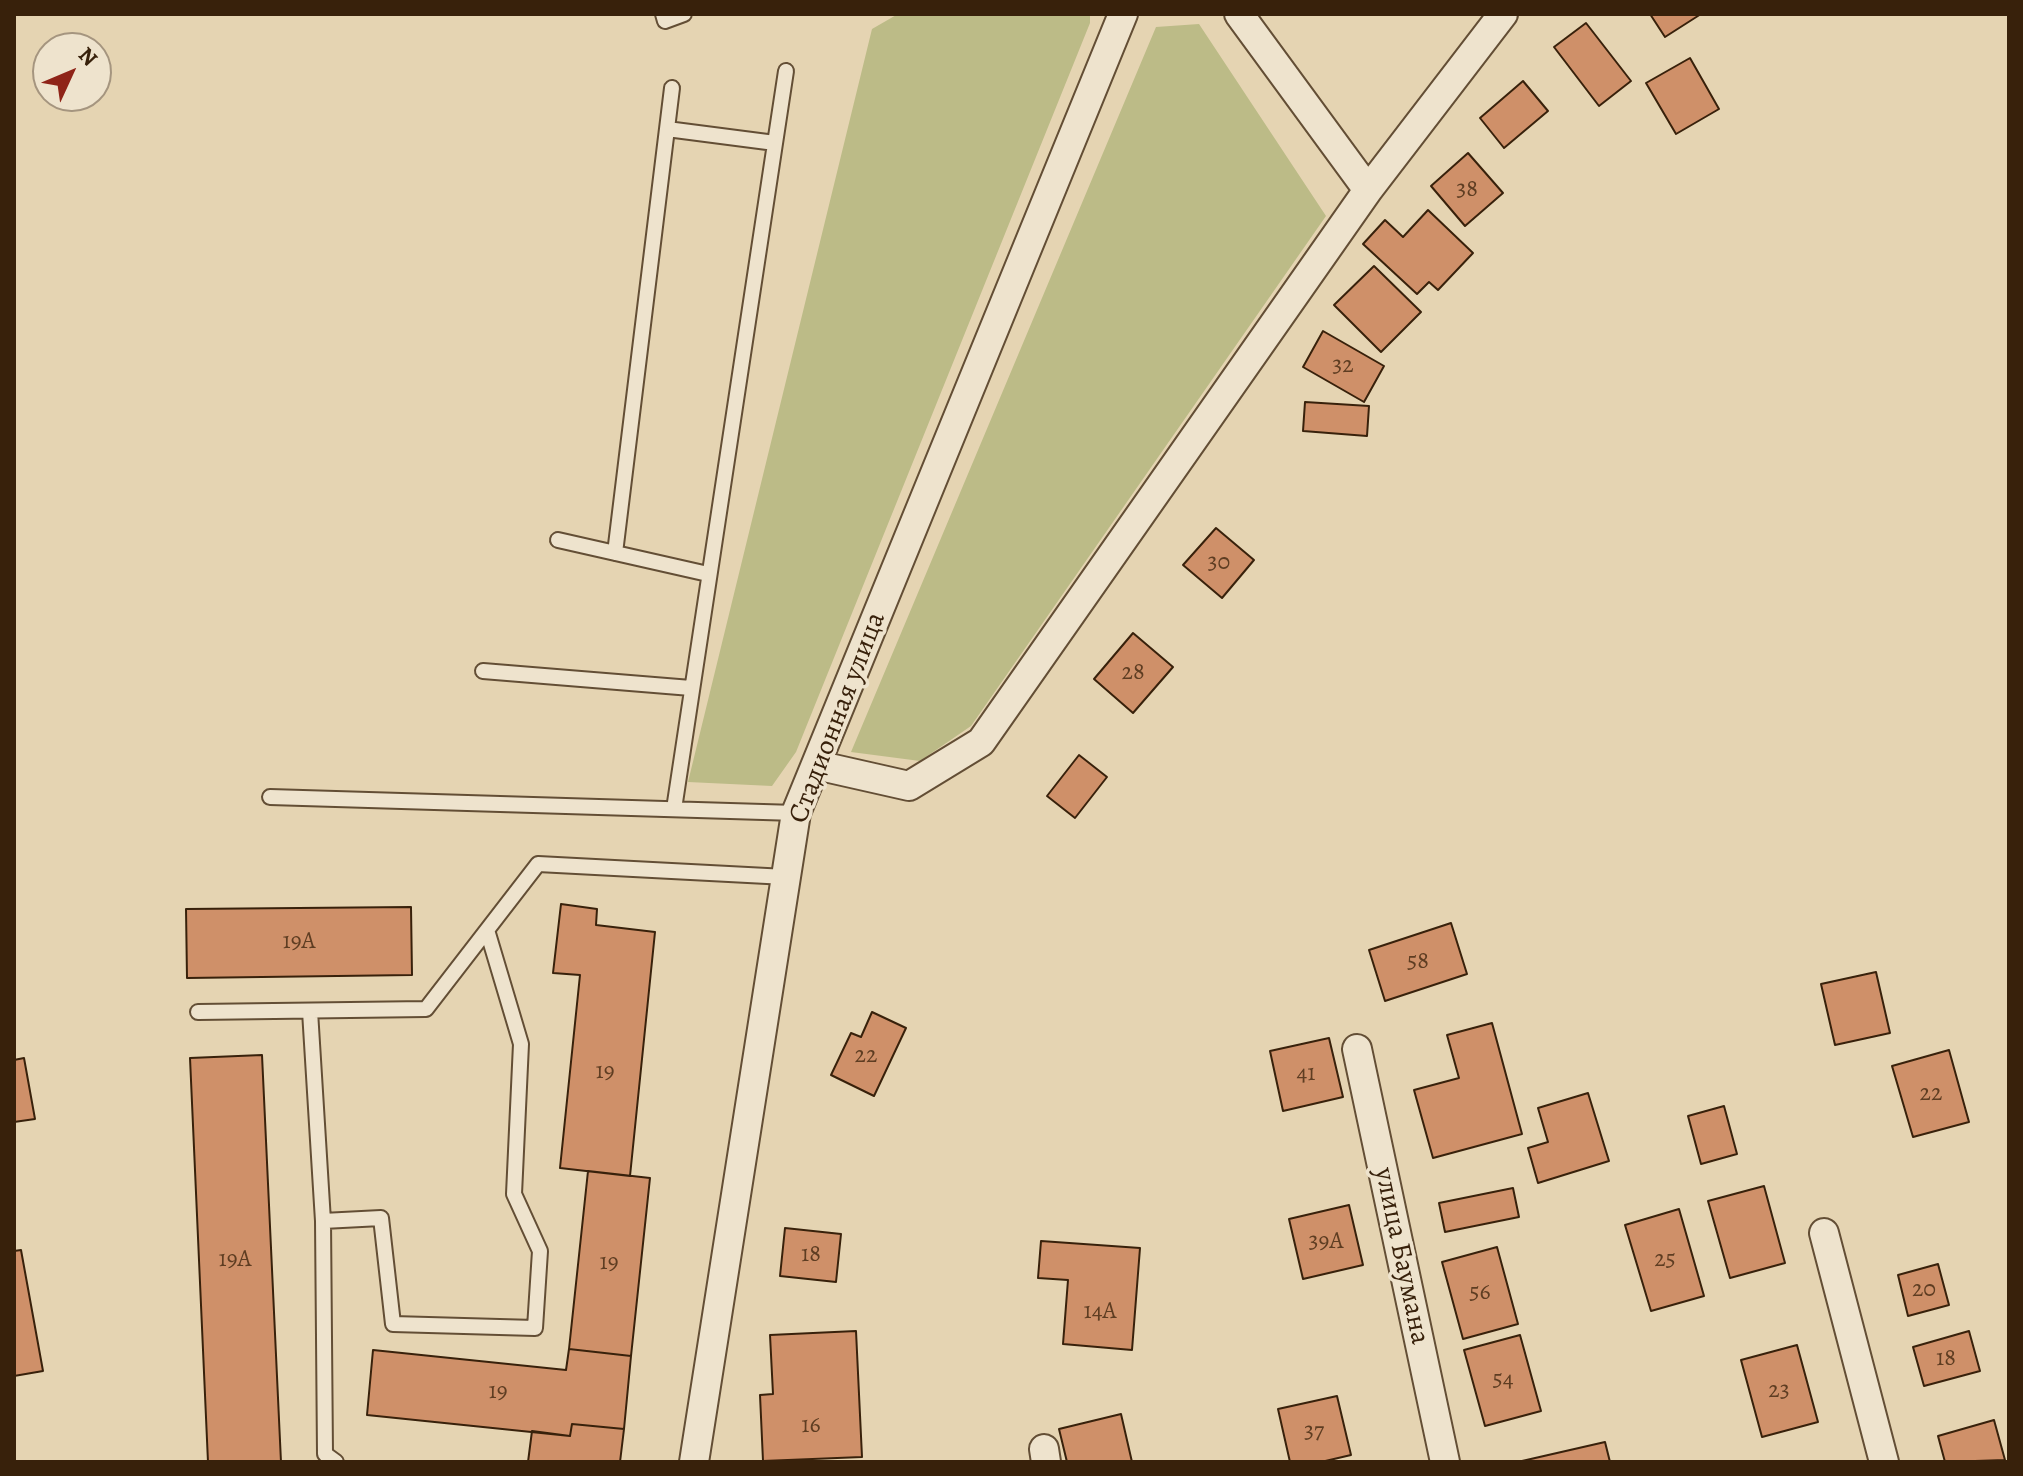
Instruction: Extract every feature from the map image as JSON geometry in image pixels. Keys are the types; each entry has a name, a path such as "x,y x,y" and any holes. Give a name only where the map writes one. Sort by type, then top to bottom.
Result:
{"street":[{"name":"Стадионная улица","path":"694,1462 796,813 1123,14"},
{"path":"1239,14 1368,190"},
{"path":"816,765 909,786 981,742 1368,190 1503,14"},
{"name":"улица Баумана","path":"1357,1049 1445,1462"},
{"path":"1824,1233 1884,1462"}],"lane":[{"path":"663,14 665,21 684,14"},
{"path":"674,809 786,71"},
{"path":"615,553 672,88"},
{"path":"667,129 775,143"},
{"path":"558,540 708,574"},
{"path":"483,671 691,688"},
{"path":"270,797 796,813"},
{"path":"198,1012 426,1009 538,864 786,877"},
{"path":"323,1221 381,1218 393,1324 535,1328 540,1251 514,1194 521,1044 487,930"},
{"path":"310,1011 323,1221 325,1454 336,1462"}],"shaded area":[{"path":"898,14 1090,14 1090,23 796,752 772,786 688,782 872,29"},
{"path":"1199,24 1326,216 971,726 920,761 851,752 1156,27"}],"building":[{"path":"1650,14 1701,14 1665,37"},
{"path":"1586,23 1631,81 1599,106 1554,47"},
{"path":"1690,58 1719,109 1676,134 1646,83"},
{"path":"1523,81 1548,111 1504,148 1480,118"},
{"path":"1468,153 1503,193 1465,226 1431,186"},
{"path":"1428,210 1473,253 1438,290 1429,282 1417,294 1363,244 1385,220 1403,237"},
{"path":"1374,266 1421,312 1381,352 1334,305"},
{"path":"1323,331 1384,366 1364,402 1303,367"},
{"path":"1305,402 1369,406 1367,436 1303,431"},
{"path":"1216,528 1254,560 1222,598 1183,565"},
{"path":"1133,633 1173,667 1133,713 1094,679"},
{"path":"1079,755 1107,777 1075,818 1047,796"},
{"path":"561,904 597,909 596,925 655,932 630,1176 560,1168 580,975 553,973"},
{"path":"411,907 412,975 187,978 186,909"},
{"path":"1451,923 1467,974 1385,1001 1369,950"},
{"path":"1876,972 1890,1033 1835,1045 1821,984"},
{"path":"872,1012 906,1028 874,1096 831,1075 851,1033 861,1037"},
{"path":"1492,1023 1522,1134 1433,1158 1414,1090 1459,1078 1447,1035"},
{"path":"1329,1038 1343,1097 1283,1111 1270,1051"},
{"path":"1949,1050 1969,1122 1913,1137 1892,1066"},
{"path":"262,1055 281,1462 208,1462 190,1058"},
{"path":"24,1058 35,1119 14,1122 14,1060"},
{"path":"1588,1093 1609,1161 1538,1183 1528,1148 1548,1142 1538,1108"},
{"path":"1724,1106 1737,1154 1701,1164 1688,1116"},
{"path":"588,1171 650,1178 631,1356 569,1349"},
{"path":"1764,1186 1785,1263 1730,1278 1708,1201"},
{"path":"1513,1188 1519,1217 1445,1232 1439,1203"},
{"path":"1349,1205 1363,1265 1303,1279 1289,1219"},
{"path":"1679,1209 1704,1296 1651,1311 1625,1225"},
{"path":"785,1228 841,1234 836,1282 780,1276"},
{"path":"1041,1241 1140,1248 1132,1350 1063,1344 1068,1280 1038,1278"},
{"path":"1497,1247 1518,1324 1463,1339 1442,1262"},
{"path":"21,1250 43,1371 14,1376 14,1251"},
{"path":"1938,1264 1949,1305 1908,1316 1898,1275"},
{"path":"856,1331 862,1457 763,1461 760,1395 773,1394 770,1335"},
{"path":"1969,1331 1980,1371 1924,1386 1913,1347"},
{"path":"1520,1335 1541,1411 1485,1426 1464,1350"},
{"path":"1797,1345 1818,1422 1762,1437 1741,1360"},
{"path":"569,1349 631,1356 624,1429 572,1424 570,1436 367,1415 373,1350 566,1370"},
{"path":"1337,1396 1351,1455 1321,1462 1290,1462 1278,1409"},
{"path":"1121,1414 1132,1462 1067,1462 1059,1429"},
{"path":"1994,1420 2005,1460 1945,1462 1938,1436"},
{"path":"572,1424 624,1429 620,1462 528,1462 532,1431 570,1436"},
{"path":"1605,1442 1610,1462 1522,1462 1522,1461"}]}
